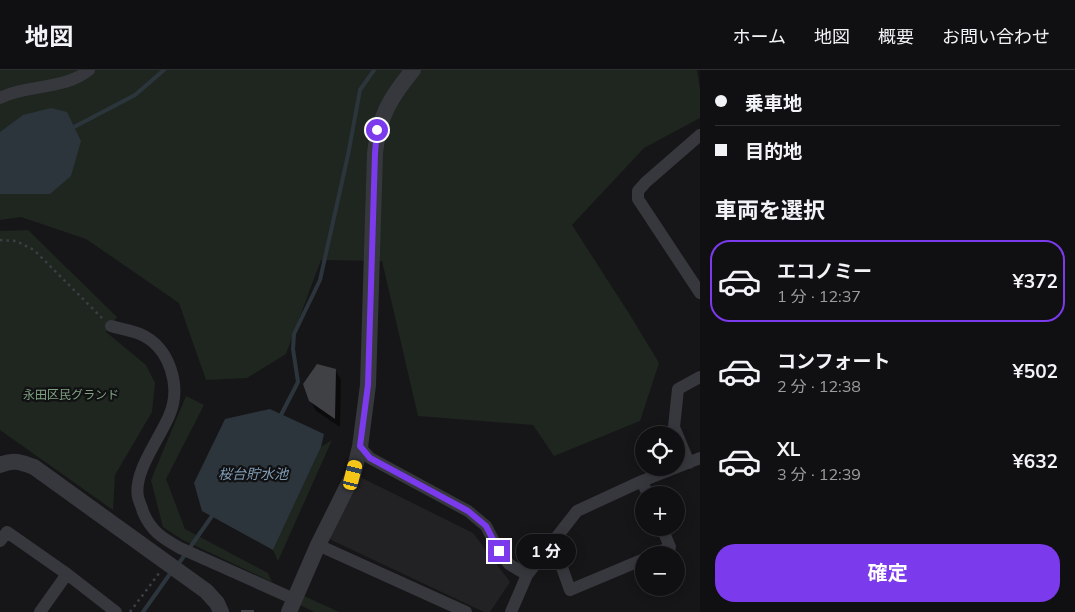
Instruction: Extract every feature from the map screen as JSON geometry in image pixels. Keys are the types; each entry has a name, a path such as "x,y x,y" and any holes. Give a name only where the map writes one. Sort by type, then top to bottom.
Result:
{"street":[{"path":"0,98 63,82 83,75 89,70"},
{"path":"110,326 140,334 153,342 165,355 173,375 174,396 170,414 139,480 138,496 148,524 163,538 180,548 292,606 318,545 353,475 360,446 368,385 377,130 393,96 413,70"},
{"path":"700,136 638,191 638,199 700,293"},
{"path":"511,612 527,575 577,511 642,481 694,461 674,428 678,389 700,377"},
{"path":"360,446 370,458 468,511 486,526 499,551 509,564 527,575"},
{"path":"0,465 9,461 22,462 34,467 206,591 217,603 221,612"},
{"path":"642,481 644,486"},
{"path":"0,541 7,532 67,574 116,612"},
{"path":"553,542 570,590 635,563"},
{"path":"318,545 466,612"},
{"path":"40,612 67,574"}],"path":[{"path":"0,240 16,242 34,250 110,326"},
{"path":"130,612 167,563"}],"shaded area":[{"path":"352,473 473,533 510,582 490,612 484,612 325,537"}],"green space":[{"path":"0,70 697,70 700,89 700,118 644,148 572,225 659,363 640,421 554,456 533,425 418,416 382,261 321,260 286,354 247,378 206,380 179,303 86,239 21,217 0,220"},
{"name":"永田区民グランド","path":"28,230 117,317 106,332 146,365 155,383 152,412 115,475 113,510 0,430 0,231"},
{"path":"186,396 204,405 166,479 185,529 268,573 272,582 181,539 163,527 151,480"},
{"path":"332,440 278,561 273,550 321,447"},
{"path":"304,596 339,612 314,612 300,605"}],"water":[{"path":"51,108 67,112 81,141 71,176 50,194 0,194 0,132 23,115"},
{"name":"桜台貯水池","path":"270,409 324,434 321,447 273,550 202,511 194,483 225,419"}],"building":[{"path":"317,364 336,369 335,419 309,401 303,384"},
{"path":"241,610 254,610 254,612 241,612"}],"waterway":[{"path":"74,127 135,95 164,70"},
{"path":"281,415 298,382 293,349 294,334 320,280 348,155 360,90 374,70"},
{"path":"177,566 212,516"},
{"path":"143,612 172,571"}],"route":[{"path":"377,130 368,385 360,446 370,458 468,511 486,526 499,551"}]}
